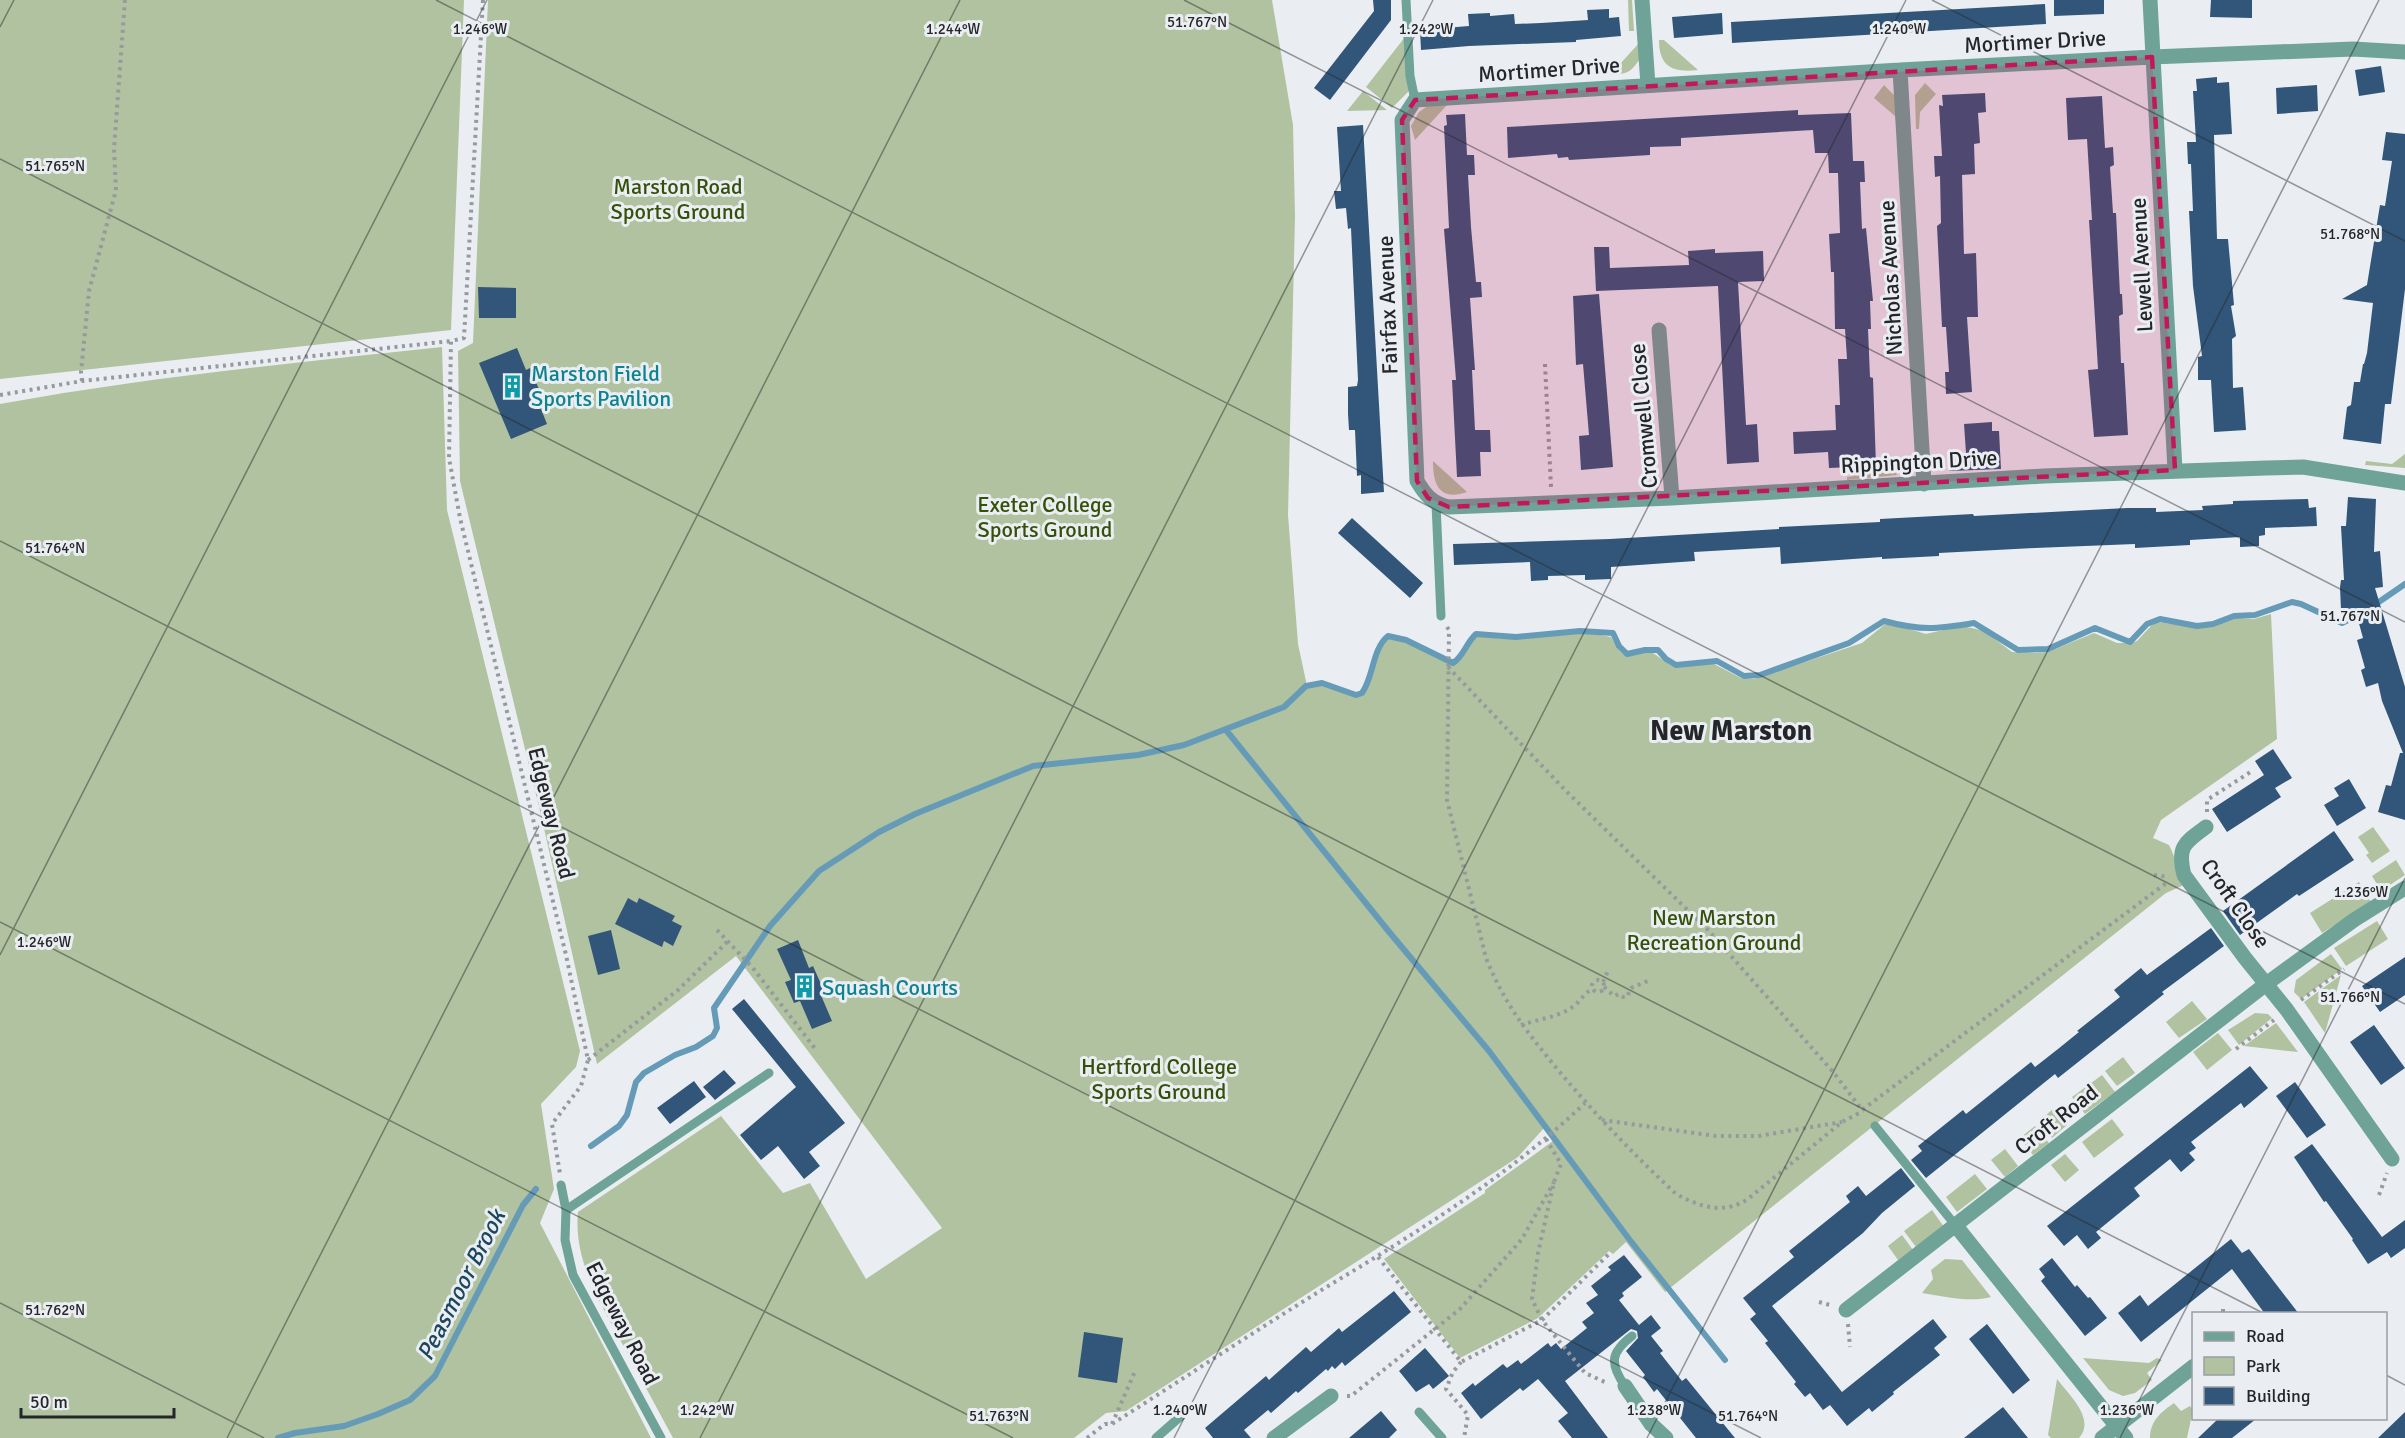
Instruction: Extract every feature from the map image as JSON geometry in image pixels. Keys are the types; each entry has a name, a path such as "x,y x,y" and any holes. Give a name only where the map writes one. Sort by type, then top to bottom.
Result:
{"street":[{"path":"1642,0 1648,85"},
{"name":"Lewell Avenue","path":"2150,0 2175,470"},
{"name":"Mortimer Drive","path":"1415,100 2152,57 2353,49 2405,52"},
{"name":"Nicholas Avenue","path":"1900,70 1924,484"},
{"name":"Fairfax Avenue","path":"1415,100 1402,120 1417,481 1428,498 1436,504"},
{"name":"Cromwell Close","path":"1659,330 1672,498"},
{"name":"Rippington Drive","path":"1436,504 1449,507 1672,498 2175,470 2302,467 2405,483"},
{"name":"Croft Close","path":"2206,827 2186,842 2182,848 2181,861 2184,875 2266,984"},
{"name":"Croft Road","path":"1846,1310 2266,984 2354,921 2405,888"},
{"path":"2266,984 2287,1010 2392,1159"},
{"path":"1956,1226 2121,1432"},
{"path":"2102,1438 2121,1432 2192,1367"},
{"path":"1624,1386 1651,1424 1666,1438"},
{"path":"1274,1438 1331,1396"}],"lane":[{"path":"1406,0 1410,76 1415,100"},
{"path":"1436,504 1441,616"},
{"path":"566,1210 769,1073"},
{"path":"1875,1126 1956,1226"},
{"name":"Edgeway Road","path":"561,1185 566,1210 565,1240 573,1275 661,1438"},
{"path":"1624,1386 1618,1377 1614,1358 1617,1348 1632,1336"},
{"path":"1419,1412 1442,1438"},
{"path":"1156,1438 1181,1416"}],"path":[{"path":"82,381 89,291 116,190 114,149 124,0"},
{"path":"0,395 82,381 464,338 483,0"},
{"name":"Edgeway Road","path":"451,341 449,458 460,518 566,955 588,1060 581,1086 552,1124 559,1170"},
{"path":"1545,364 1552,503"},
{"path":"1441,616 1449,630 1446,786 1449,813 1486,958 1496,982 1521,1024 1585,1102 1676,1194 1695,1204 1720,1209 1732,1207 1748,1198 1842,1122 1862,1110 2174,877"},
{"path":"1448,668 1565,790 1709,931 1834,1073 1875,1126"},
{"name":"Croft Close","path":"2206,827 2207,800 2252,771"},
{"path":"717,930 747,961 817,1051"},
{"path":"588,1060 678,990 728,941"},
{"path":"2297,1003 2344,969"},
{"path":"1521,1024 1566,1011 1579,1002 1588,991 1593,989 1600,992 1608,970"},
{"path":"1593,989 1593,981 1598,980 1614,996 1620,994 1627,997 1631,988 1650,980"},
{"path":"2236,1049 2277,1018"},
{"path":"1087,1438 1105,1424 1112,1424 1378,1257 1511,1168 1555,1132 1585,1102"},
{"path":"1602,1120 1716,1136 1758,1136 1842,1122"},
{"path":"1331,1396 1350,1396 1460,1308 1522,1239 1554,1182 1561,1164 1546,1138"},
{"path":"1554,1182 1538,1253 1532,1299 1542,1320 1585,1373 1608,1383 1624,1386"},
{"path":"1464,1438 1467,1415 1446,1389 1453,1372 1461,1362 1542,1320 1611,1252"},
{"path":"1378,1257 1461,1362"},
{"path":"1112,1424 1136,1369"}],"highlighted area":[{"path":"2152,57 2175,470 1449,507 1428,498 1417,481 1402,120 1415,100"}],"green space":[{"path":"0,0 464,0 451,330 0,379"},
{"path":"488,0 1272,0 1293,125 1295,216 1288,515 1298,644 1307,686 1322,683 1356,695 1362,693 1379,648 1388,636 1406,640 1453,663 1476,634 1502,639 1580,631 1611,637 1620,651 1626,655 1650,651 1672,666 1712,663 1741,678 1754,679 1862,643 1884,625 1892,624 1926,634 1960,626 1972,628 1984,631 2012,652 2035,653 2048,652 2094,633 2117,643 2131,643 2137,641 2158,622 2206,627 2232,618 2254,619 2271,614 2277,739 2161,820 2153,838 2169,845 2184,885 2166,893 1665,1292 1626,1242 1613,1254 1609,1251 1538,1318 1460,1358 1384,1259 1485,1193 1485,1190 1553,1141 1544,1128 1518,1157 1506,1165 1126,1411 1106,1413 1074,1438 673,1438 591,1284 580,1249 578,1212 721,1116 783,1193 810,1183 866,1279 942,1228 736,956 597,1064 541,815 460,481 458,351 473,343"},
{"path":"1628,0 1632,0 1634,31 1629,31"},
{"path":"1405,37 1411,89 1392,108 1366,87"},
{"path":"1659,40 1664,40 1698,70 1681,70 1669,66 1662,57"},
{"path":"1640,42 1642,56 1635,66 1626,73 1610,75"},
{"path":"1925,83 1936,94 1920,112 1919,129 1916,129 1915,95"},
{"path":"1884,85 1895,96 1897,128 1895,116 1874,98"},
{"path":"1363,91 1387,110 1347,111"},
{"path":"1429,105 1447,105 1415,140 1411,126 1419,112"},
{"path":"442,347 447,510 580,1051 576,1067 541,1104 554,1189 540,1223 651,1438 0,1438 0,404 165,378"},
{"path":"2405,454 2405,468 2365,465 2366,461 2392,464"},
{"path":"1433,461 1467,492 1444,493 1437,484"},
{"path":"1890,463 1897,475 1847,480 1847,477 1879,472"},
{"path":"2373,827 2390,851 2372,863 2366,855 2369,853 2358,837"},
{"path":"2396,860 2405,875 2381,891 2372,876"},
{"path":"2359,882 2371,902 2322,933 2310,913"},
{"path":"2377,921 2388,939 2346,966 2334,948"},
{"path":"2331,954 2342,969 2301,999 2294,992 2296,980"},
{"path":"2341,975 2325,1033 2304,1002"},
{"path":"2192,1001 2207,1019 2179,1038 2166,1022"},
{"path":"2255,1013 2268,1014 2272,1018 2239,1045 2228,1030"},
{"path":"2276,1023 2298,1052 2244,1046"},
{"path":"2218,1033 2232,1050 2207,1070 2193,1052"},
{"path":"2123,1057 2135,1073 2117,1086 2105,1071"},
{"path":"2102,1075 2115,1092 2085,1114 2072,1097"},
{"path":"2053,1109 2067,1125 2052,1138 2038,1122"},
{"path":"2112,1119 2124,1135 2094,1158 2082,1142"},
{"path":"2035,1126 2049,1143 2033,1155 2020,1138"},
{"path":"2005,1149 2018,1166 2005,1177 1991,1160"},
{"path":"2065,1154 2079,1170 2065,1182 2051,1165"},
{"path":"1975,1174 1987,1189 1957,1212 1946,1197"},
{"path":"1932,1210 1944,1227 1916,1247 1904,1231"},
{"path":"1902,1235 1913,1250 1898,1260 1888,1246"},
{"path":"1945,1259 1962,1260 1991,1297 1965,1299 1922,1293 1933,1279 1931,1270"},
{"path":"2083,1358 2149,1363 2157,1358 2162,1360 2147,1373 2152,1380 2135,1393 2123,1396 2109,1390"},
{"path":"2057,1379 2083,1415 2083,1431 2079,1438 2051,1438 2048,1435"},
{"path":"2174,1403 2181,1411 2190,1406 2192,1415 2187,1438 2150,1438 2150,1432 2157,1417"}],"building":[{"path":"1373,0 1391,0 1391,20 1330,100 1314,88 1374,11"},
{"path":"2054,0 2104,0 2104,14 2054,16"},
{"path":"2211,0 2252,0 2252,18 2210,17"},
{"path":"2045,4 2046,24 1732,43 1731,22"},
{"path":"1609,9 1609,18 1619,17 1621,36 1576,40 1576,42 1421,50 1420,30 1469,26 1468,14 1490,13 1490,16 1514,14 1515,24 1588,20 1587,10"},
{"path":"1722,13 1723,34 1674,38 1672,17"},
{"path":"2381,66 2385,92 2359,96 2355,70"},
{"path":"2217,77 2217,83 2229,82 2232,134 2214,135 2217,239 2228,239 2234,305 2231,306 2236,336 2232,339 2233,388 2243,387 2246,430 2214,432 2211,380 2198,380 2198,357 2202,356 2193,286 2189,211 2193,211 2191,164 2188,164 2187,142 2196,142 2193,91 2197,91 2196,79"},
{"path":"2317,85 2318,111 2277,114 2276,88"},
{"path":"1985,93 1986,112 1978,113 1980,143 1974,144 1975,174 1962,175 1964,254 1976,253 1978,317 1967,317 1972,392 1946,394 1945,372 1949,372 1946,327 1942,327 1937,226 1941,223 1940,176 1935,177 1934,156 1942,156 1939,105 1943,106 1942,95"},
{"path":"2102,96 2105,148 2113,147 2114,165 2110,167 2113,213 2116,213 2120,294 2122,294 2123,314 2119,316 2121,363 2124,363 2128,435 2094,437 2088,370 2098,369 2089,220 2092,220 2087,139 2068,140 2066,98"},
{"path":"1798,110 1798,115 1851,113 1853,161 1864,161 1865,182 1860,182 1862,229 1866,228 1873,301 1870,301 1871,329 1868,329 1870,377 1873,378 1876,466 1829,468 1828,452 1794,454 1793,432 1836,430 1835,405 1840,405 1838,359 1847,359 1845,329 1835,329 1834,272 1831,272 1829,234 1840,233 1838,173 1829,173 1828,153 1815,153 1813,130 1681,138 1681,146 1650,147 1650,155 1569,160 1568,157 1558,158 1557,154 1508,158 1507,127"},
{"path":"1465,114 1467,155 1474,155 1475,175 1468,175 1476,282 1481,282 1482,297 1470,298 1475,370 1472,370 1475,430 1490,430 1491,452 1480,452 1481,476 1457,477 1452,380 1456,380 1444,229 1449,228 1444,126 1447,125 1446,115"},
{"path":"1363,125 1384,492 1361,494 1361,475 1357,476 1355,430 1349,430 1348,414 1348,387 1357,386 1358,380 1351,228 1348,229 1346,208 1336,209 1334,191 1341,191 1337,127"},
{"path":"2386,132 2405,134 2405,289 2391,404 2385,404 2381,444 2343,439 2347,407 2351,405 2354,382 2360,382 2367,353 2373,303 2342,299 2367,285 2380,205 2385,206 2392,161 2382,160"},
{"path":"1594,247 1609,247 1610,268 1689,265 1688,251 1715,249 1715,253 1763,251 1764,281 1738,282 1746,425 1757,424 1759,462 1727,464 1718,286 1596,291"},
{"path":"478,287 516,288 516,318 479,318"},
{"path":"1599,294 1613,467 1581,470 1579,436 1589,435 1583,364 1576,365 1573,296"},
{"name":"Marston Field Sports Pavilion","path":"517,348 526,370 530,368 544,401 539,404 547,424 511,439 479,363"},
{"path":"1992,422 1992,431 1999,431 2001,469 1949,471 1966,453 1964,424"},
{"path":"2348,497 2376,499 2374,552 2380,551 2383,587 2375,588 2405,687 2405,820 2378,812 2386,785 2391,786 2400,753 2403,753 2382,701 2378,683 2366,687 2361,670 2365,668 2357,640 2363,638 2355,609 2341,610 2340,587 2341,580 2344,580 2341,526 2346,526"},
{"path":"2308,499 2309,508 2316,507 2317,526 2265,528 2265,535 2259,536 2259,546 2240,547 2240,537 2190,540 2190,545 2135,548 2135,544 2035,548 1939,553 1939,556 1882,559 1882,557 1781,564 1780,547 1694,552 1695,561 1611,567 1611,579 1585,580 1585,575 1548,576 1548,580 1531,581 1530,562 1454,565 1453,544 1610,539 1973,514 1974,516 2127,508 2156,508 2156,512 2203,510 2202,506 2233,504 2233,501"},
{"path":"1352,518 1423,583 1410,598 1338,533"},
{"path":"2273,749 2292,778 2275,788 2281,797 2227,832 2212,809 2264,775 2255,761"},
{"path":"2349,779 2366,808 2337,826 2324,805 2339,796 2334,788"},
{"path":"2334,831 2354,860 2299,896 2297,894 2240,935 2223,911"},
{"path":"628,898 637,903 639,898 675,916 672,921 682,926 673,946 664,941 662,947 615,924"},
{"path":"2211,928 2224,946 2162,992 2164,994 2058,1078 2055,1074 1926,1178 1911,1160 1922,1151 1918,1146 1963,1110 1966,1114 2031,1062 2035,1067 2079,1032 2077,1031 2120,997 2114,990 2141,968 2147,975"},
{"path":"611,930 620,969 598,975 588,936"},
{"name":"Squash Courts","path":"798,940 809,968 813,966 824,991 820,993 832,1021 812,1029 800,1001 794,1003 785,982 791,980 777,949"},
{"path":"2405,957 2405,995 2380,1012 2362,986"},
{"path":"744,999 845,1123 809,1152 820,1166 804,1179 778,1146 761,1160 740,1135 796,1087 732,1009"},
{"path":"2374,1025 2405,1068 2381,1085 2350,1042"},
{"path":"2250,1066 2268,1088 2244,1108 2241,1103 2191,1142 2196,1148 2189,1153 2195,1160 2181,1172 2170,1159 2134,1188 2140,1196 2096,1232 2101,1238 2088,1249 2077,1235 2064,1246 2047,1226"},
{"path":"724,1070 736,1083 715,1100 703,1087"},
{"path":"694,1081 706,1097 670,1124 657,1108"},
{"path":"2295,1082 2326,1125 2307,1138 2276,1096"},
{"path":"2312,1144 2382,1237 2405,1220 2405,1248 2391,1258 2387,1252 2368,1264 2353,1239 2326,1201 2324,1202 2294,1157"},
{"path":"1901,1168 1915,1186 1882,1213 1863,1233 1772,1306 1842,1392 1933,1319 1947,1337 1934,1348 1940,1355 1893,1392 1894,1394 1872,1412 1869,1408 1847,1426 1830,1405 1823,1410 1810,1393 1805,1397 1794,1384 1796,1382 1765,1343 1768,1341 1750,1319 1756,1314 1743,1298 1794,1257 1789,1251 1850,1202 1846,1196 1858,1186 1866,1196"},
{"path":"2231,1239 2242,1253 2249,1249 2297,1312 2264,1312 2232,1269 2141,1342 2118,1313 2140,1295 2148,1306"},
{"path":"1624,1255 1642,1277 1622,1293 1624,1296 1619,1300 1639,1325 1651,1315 1661,1328 1651,1336 1663,1351 1660,1353 1682,1381 1686,1378 1735,1438 1696,1438 1657,1389 1654,1392 1643,1377 1645,1375 1626,1351 1638,1338 1637,1331 1631,1329 1565,1381 1608,1438 1572,1438 1558,1421 1568,1413 1538,1379 1523,1391 1520,1388 1481,1419 1461,1393 1473,1383 1475,1386 1503,1364 1507,1368 1518,1360 1521,1364 1548,1343 1551,1347 1556,1343 1561,1349 1587,1328 1582,1322 1594,1313 1586,1303 1598,1295 1591,1286 1611,1270 1608,1267"},
{"path":"2052,1258 2075,1287 2077,1285 2088,1298 2090,1297 2107,1318 2085,1336 2041,1281 2045,1277 2039,1269"},
{"path":"1394,1291 1411,1312 1345,1366 1342,1362 1335,1369 1332,1366 1328,1371 1326,1369 1271,1413 1268,1410 1244,1430 1251,1438 1213,1438 1205,1428 1266,1376 1269,1380 1306,1347 1311,1352 1339,1328 1342,1332"},
{"path":"1987,1324 2030,1380 2013,1394 1969,1339"},
{"path":"1084,1332 1123,1338 1117,1383 1078,1377"},
{"path":"1425,1348 1449,1376 1433,1389 1429,1384 1416,1392 1399,1371"},
{"path":"2003,1407 2028,1438 1964,1438"},
{"path":"1381,1411 1397,1430 1389,1438 1349,1438"},
{"path":"2405,1412 2405,1438 2378,1438"},
{"path":"2217,1420 2255,1420 2232,1438 2198,1438"}],"waterway":[{"name":"Peasmoor Brook","path":"2373,606 2405,584"},
{"name":"Peasmoor Brook","path":"591,1146 619,1126 627,1115 636,1082 644,1073 713,1036 717,1028 714,1008 770,926 819,871 879,832 915,814 1033,766 1138,755 1184,745 1284,707 1306,686 1322,683 1356,695 1362,693 1379,648 1388,636 1406,640 1453,663 1476,634 1516,637 1580,631 1613,633 1619,646 1627,654 1658,650 1676,665 1717,661 1744,676 1760,675 1849,643 1884,621 1929,628 1974,623 2018,650 2048,649 2095,628 2130,642 2147,624 2160,619 2197,626 2213,624 2234,616 2255,615 2292,602 2342,623 2363,613"},
{"path":"1226,730 1489,1051 1629,1239 1725,1360"},
{"name":"Peasmoor Brook","path":"278,1438 295,1433 344,1426 378,1414 410,1400 435,1376 523,1205 536,1189"}],"place":[{"name":"Marston Field Sports Pavilion","path":"513,386"},
{"name":"Squash Courts","path":"804,987"}],"district":[{"name":"New Marston","path":"1731,730"}],"park label":[{"name":"Marston Road Sports Ground","path":"678,198"},
{"name":"Exeter College Sports Ground","path":"1045,516"},
{"name":"New Marston Recreation Ground","path":"1714,930"},
{"name":"Hertford College Sports Ground","path":"1159,1078"}]}
